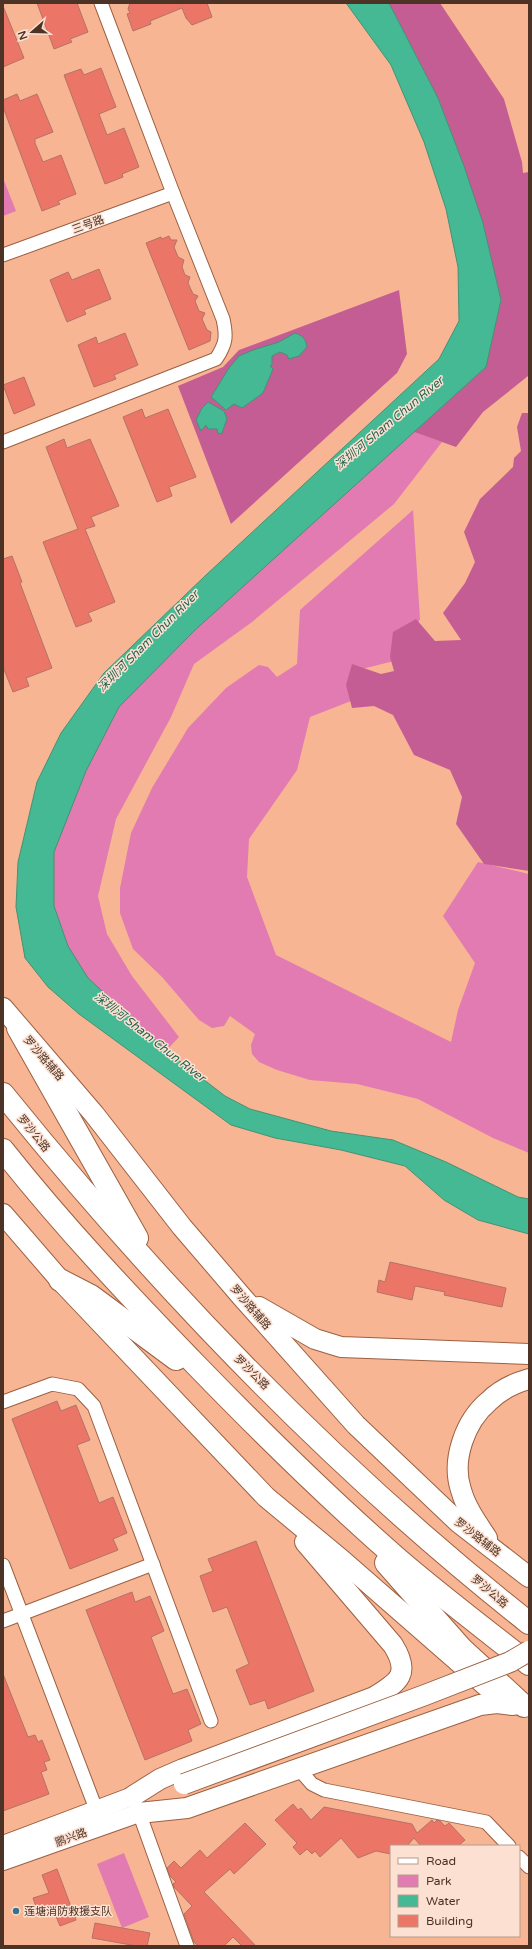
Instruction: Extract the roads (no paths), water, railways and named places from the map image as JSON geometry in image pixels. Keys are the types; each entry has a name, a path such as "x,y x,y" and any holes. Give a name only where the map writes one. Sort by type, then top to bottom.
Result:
{"highway":[{"path":"18,1028 159,1277"},
{"name":"罗沙公路","path":"3,1094 60,1164 159,1277 349,1468 463,1568 529,1623"},
{"path":"3,1150 33,1188 131,1298 232,1402 324,1492 400,1561 529,1664"},
{"path":"60,1280 91,1296 232,1402"},
{"path":"324,1492 461,1648 526,1707"}],"main road":[{"name":"罗沙路辅路","path":"3,1008 18,1028 94,1114 182,1227 242,1298 356,1425 458,1522 529,1577"},
{"path":"3,1214 60,1280 266,1497 378,1626 401,1658 402,1670 397,1681 374,1697"},
{"path":"242,1298 315,1339 341,1347 529,1354"},
{"path":"493,1549 469,1510 460,1489 458,1467 460,1446 467,1429 488,1401 499,1393 529,1379"},
{"path":"266,1497 343,1561 493,1692 526,1707"},
{"path":"186,1789 510,1662 529,1651"},
{"path":"136,1804 186,1789 513,1673 529,1664"},
{"path":"136,1804 160,1779 183,1768 374,1697 400,1692 408,1696 414,1706 415,1717 407,1725 389,1736"},
{"path":"136,1804 187,1808 480,1705 497,1702 526,1707"}],"street":[{"path":"3,442 216,359 223,348 226,334 223,319 173,193 101,3"},
{"name":"三号路","path":"3,255 173,193"},
{"path":"3,1402 52,1384 78,1389 94,1406 211,1721"},
{"path":"3,1621 153,1564"},
{"path":"3,1565 96,1809"},
{"path":"298,1768 312,1784 324,1790 486,1822 508,1845"},
{"path":"136,1804 187,1946"},
{"name":"鹏兴路","path":"3,1845 96,1809 136,1804"},
{"name":"鹏兴路","path":"3,1861 136,1804"},
{"path":"520,1858 529,1867"}],"water":[{"name":"深圳河 Sham Chun River","path":"346,3 389,3 438,98 464,166 483,223 501,300 486,367 194,631 119,707 86,771 54,852 54,906 68,946 88,978 168,1052 225,1096 250,1109 331,1131 393,1140 446,1162 518,1197 529,1199 529,1234 478,1220 444,1200 405,1166 341,1150 275,1138 231,1125 79,1014 48,987 25,958 16,907 18,862 37,782 61,733 104,673 206,575 439,359 459,321 458,267 446,209 424,142 391,65"},
{"path":"295,333 303,338 307,347 299,356 289,359 287,355 280,352 272,356 272,365 270,366 273,369 263,393 242,408 234,404 226,410 211,397 229,368 239,356 279,342"},
{"path":"208,402 224,411 227,419 222,433 218,434 217,429 208,429 206,425 201,431 196,420 202,408"}],"place":[{"name":"莲塘消防救援支队","path":"16,1911"}]}
